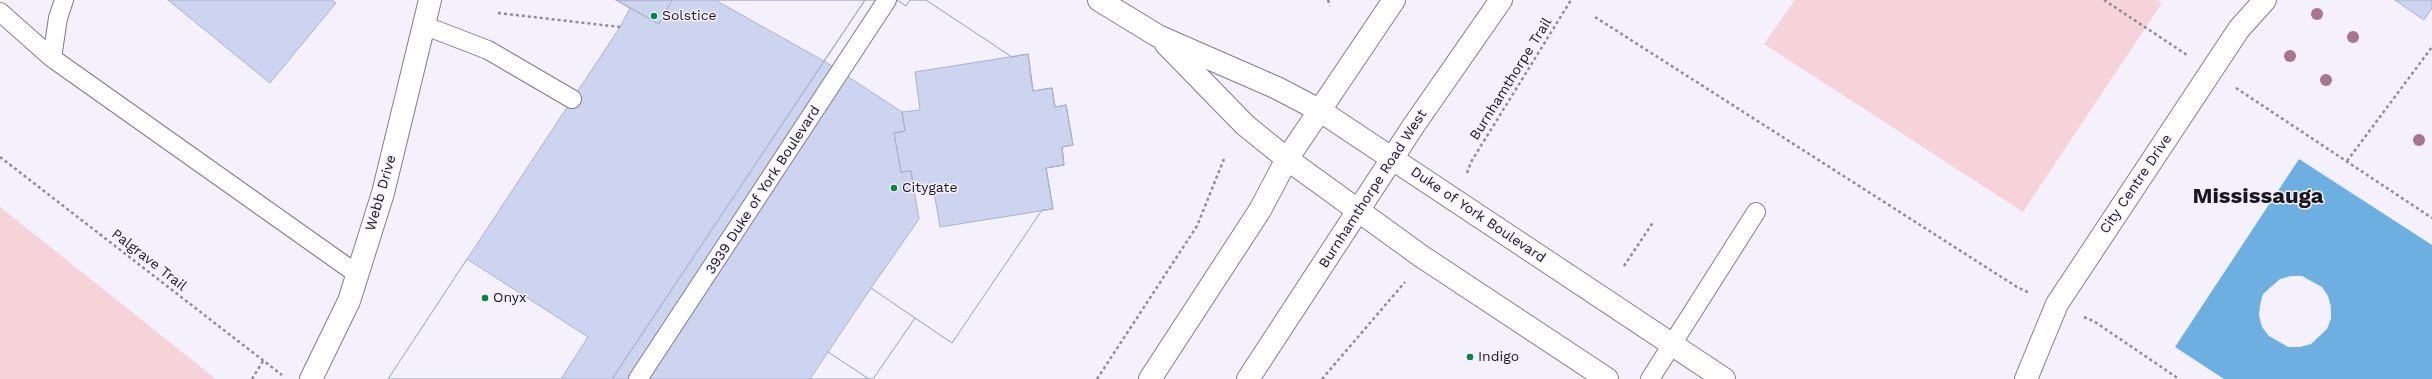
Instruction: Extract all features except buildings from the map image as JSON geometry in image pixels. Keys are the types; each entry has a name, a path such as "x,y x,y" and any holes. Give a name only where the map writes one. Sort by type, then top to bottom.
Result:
{"street":[{"name":"Webb Drive","path":"311,379 349,301 383,193 430,0"},
{"name":"Duke of York Boulevard","path":"1099,0 1158,36 1277,88 1319,110 1393,158 1670,345 1724,379"},
{"path":"1150,379 1260,210 1287,159 1394,0"},
{"name":"Burnhamthorpe Road West","path":"1248,379 1393,158 1501,0"},
{"name":"City Centre Drive","path":"2026,379 2056,304 2239,29 2265,0"},
{"name":"Duke of York Boulevard","path":"1158,36 1245,125 1287,159 1421,256 1607,379"}],"lane":[{"path":"52,58 58,18 64,0"},
{"name":"3939 Duke of York Boulevard","path":"638,379 887,0"},
{"path":"0,12 52,58 357,274"},
{"path":"423,24 488,50 572,99"},
{"path":"1650,379 1670,345 1756,212"}],"path":[{"path":"1328,0 1330,6"},
{"name":"Burnhamthorpe Trail","path":"1469,169 1471,162 1571,0"},
{"path":"2104,0 2432,218"},
{"path":"498,13 620,27"},
{"path":"1595,17 2017,287 2095,322 2179,379"},
{"path":"2347,161 2432,47"},
{"name":"Palgrave Trail","path":"0,157 287,379"},
{"path":"1097,379 1197,226 1224,159"},
{"path":"1624,266 1654,221"},
{"path":"1322,379 1405,283"},
{"path":"252,379 263,361"}],"shaded area":[{"path":"1795,0 2157,0 2162,3 2023,212 1764,44"},
{"path":"0,207 216,379 0,379"}],"water":[{"path":"2299,159 2432,245 2432,379 2224,379 2175,347","holes":["2291,276 2302,276 2322,287 2328,296 2331,307 2331,319 2327,329 2311,344 2300,347 2288,347 2269,336 2262,327 2259,316 2260,305 2263,294 2280,279"]}],"place":[{"name":"Solstice","path":"654,16"},
{"name":"Citygate","path":"894,188"},
{"name":"Onyx","path":"485,298"},
{"name":"Indigo","path":"1470,357"}],"district":[{"name":"Mississauga","path":"2258,197"}]}
